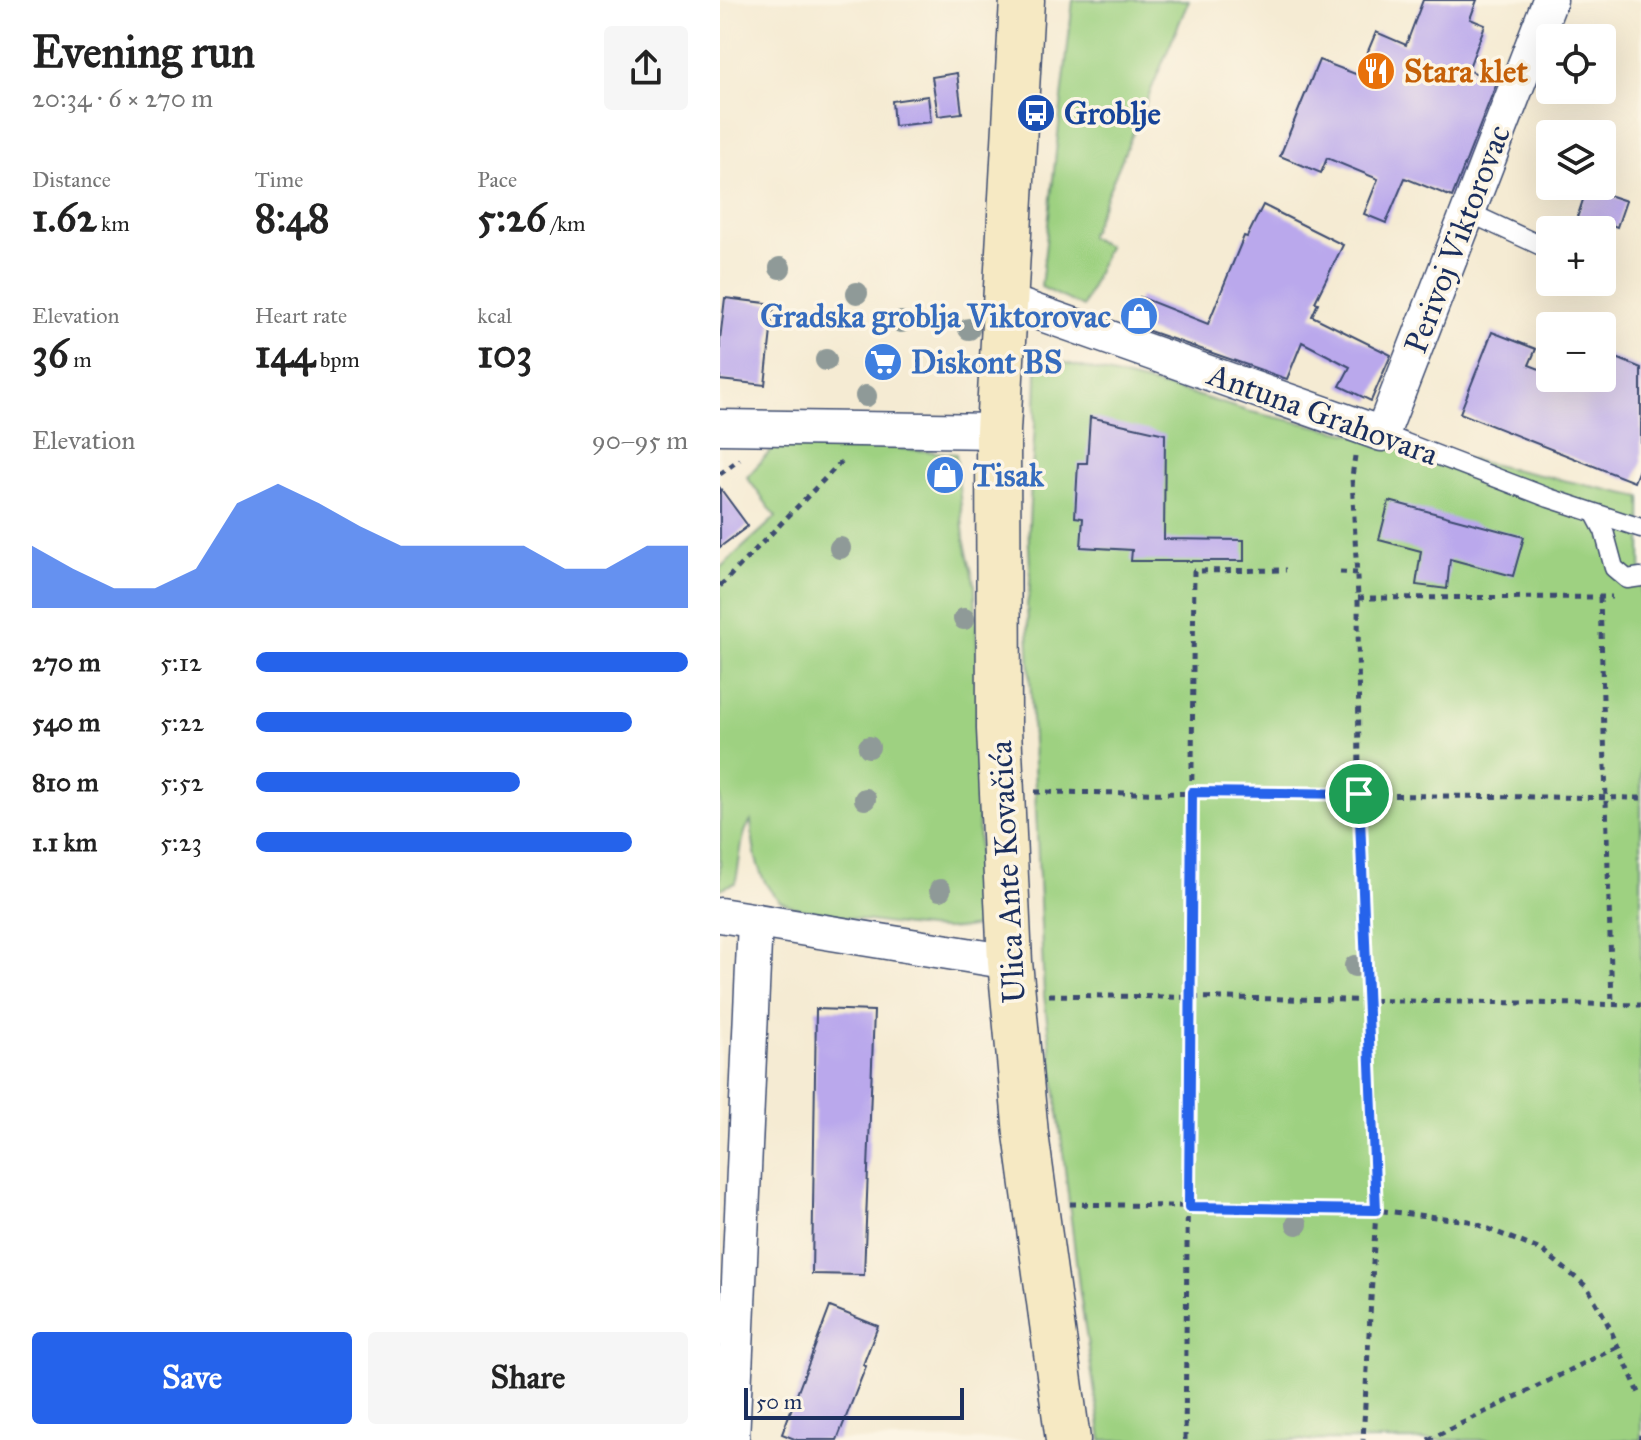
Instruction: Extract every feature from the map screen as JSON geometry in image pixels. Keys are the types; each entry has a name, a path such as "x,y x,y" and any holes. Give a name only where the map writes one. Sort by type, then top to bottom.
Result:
{"main road":[{"name":"Ulica Ante Kovačića","path":"1022,0 998,431 999,729 1010,962 1026,1134 1068,1440"}],"street":[{"name":"Perivoj Viktorovac","path":"1371,430 1468,212 1550,0"},
{"name":"Antuna Grahovara","path":"1005,301 1371,430"},
{"path":"720,427 998,431"},
{"path":"720,915 1010,962"},
{"path":"732,1440 755,921"}],"lane":[{"path":"1468,212 1536,244"},
{"name":"Antuna Grahovara","path":"1371,430 1595,514 1641,528"},
{"path":"1595,514 1604,531 1614,568 1627,579 1641,577"}],"path":[{"path":"720,586 875,427"},
{"path":"1363,1440 1376,1210 1359,794 1358,598 1352,477 1371,430"},
{"path":"1185,1440 1194,571 1286,570"},
{"path":"1340,572 1357,573"},
{"path":"1600,597 1612,1004"},
{"path":"1358,598 1614,597"},
{"path":"1034,792 1641,798"},
{"path":"1044,995 1641,1005"},
{"path":"1070,1204 1376,1210 1469,1221 1543,1251 1587,1287 1605,1318 1641,1397"},
{"path":"1428,1440 1617,1347"}],"green space":[{"path":"1073,0 1189,0 1089,237 1108,246 1083,307 1041,287"},
{"path":"1037,356 1189,393 1247,411 1641,497 1641,1440 1102,1440 1080,1294 1044,995 1027,604"},
{"path":"778,443 853,444 956,454 964,539 975,586 979,925 952,929 909,926 830,915 789,905 779,900 761,874 751,821 744,834 735,883 720,889 720,568 776,517 747,477"}],"building":[{"path":"1423,0 1477,0 1470,19 1485,25 1468,70 1497,82 1452,197 1405,178 1386,223 1364,214 1378,179 1327,158 1321,173 1280,156 1319,60 1358,75 1376,32 1406,45"},
{"path":"957,73 962,113 938,116 932,77"},
{"path":"928,96 931,122 894,126 892,101"},
{"path":"1616,198 1626,201 1617,227 1616,216 1578,216 1583,200"},
{"path":"1263,205 1343,245 1315,302 1318,303 1312,316 1391,355 1371,401 1340,386 1350,367 1302,342 1287,379 1129,324 1140,297 1208,324 1244,236 1247,237"},
{"path":"725,298 774,304 765,385 720,380 720,340"},
{"path":"1492,332 1536,349 1529,365 1536,368 1536,392 1616,392 1616,358 1641,368 1641,464 1634,482 1460,413"},
{"path":"1090,417 1165,434 1164,539 1244,540 1244,561 1131,561 1132,550 1081,547 1083,518 1075,517 1078,463 1087,463"},
{"path":"720,488 748,526 720,547"},
{"path":"1389,501 1524,537 1513,576 1450,559 1447,589 1416,585 1421,551 1379,540"},
{"path":"816,1009 874,1011 864,1275 812,1274"},
{"path":"830,1307 878,1326 837,1440 797,1440 782,1434"}],"place":[{"name":"Stara klet","path":"1376,71"},
{"name":"Groblje","path":"1036,113"},
{"name":"Gradska groblja Viktorovac","path":"1139,316"},
{"name":"Diskont BS","path":"883,362"},
{"name":"Tisak","path":"945,475"}],"route":[{"path":"1192,792 1359,794 1376,1210 1189,1207 1192,792"}]}
